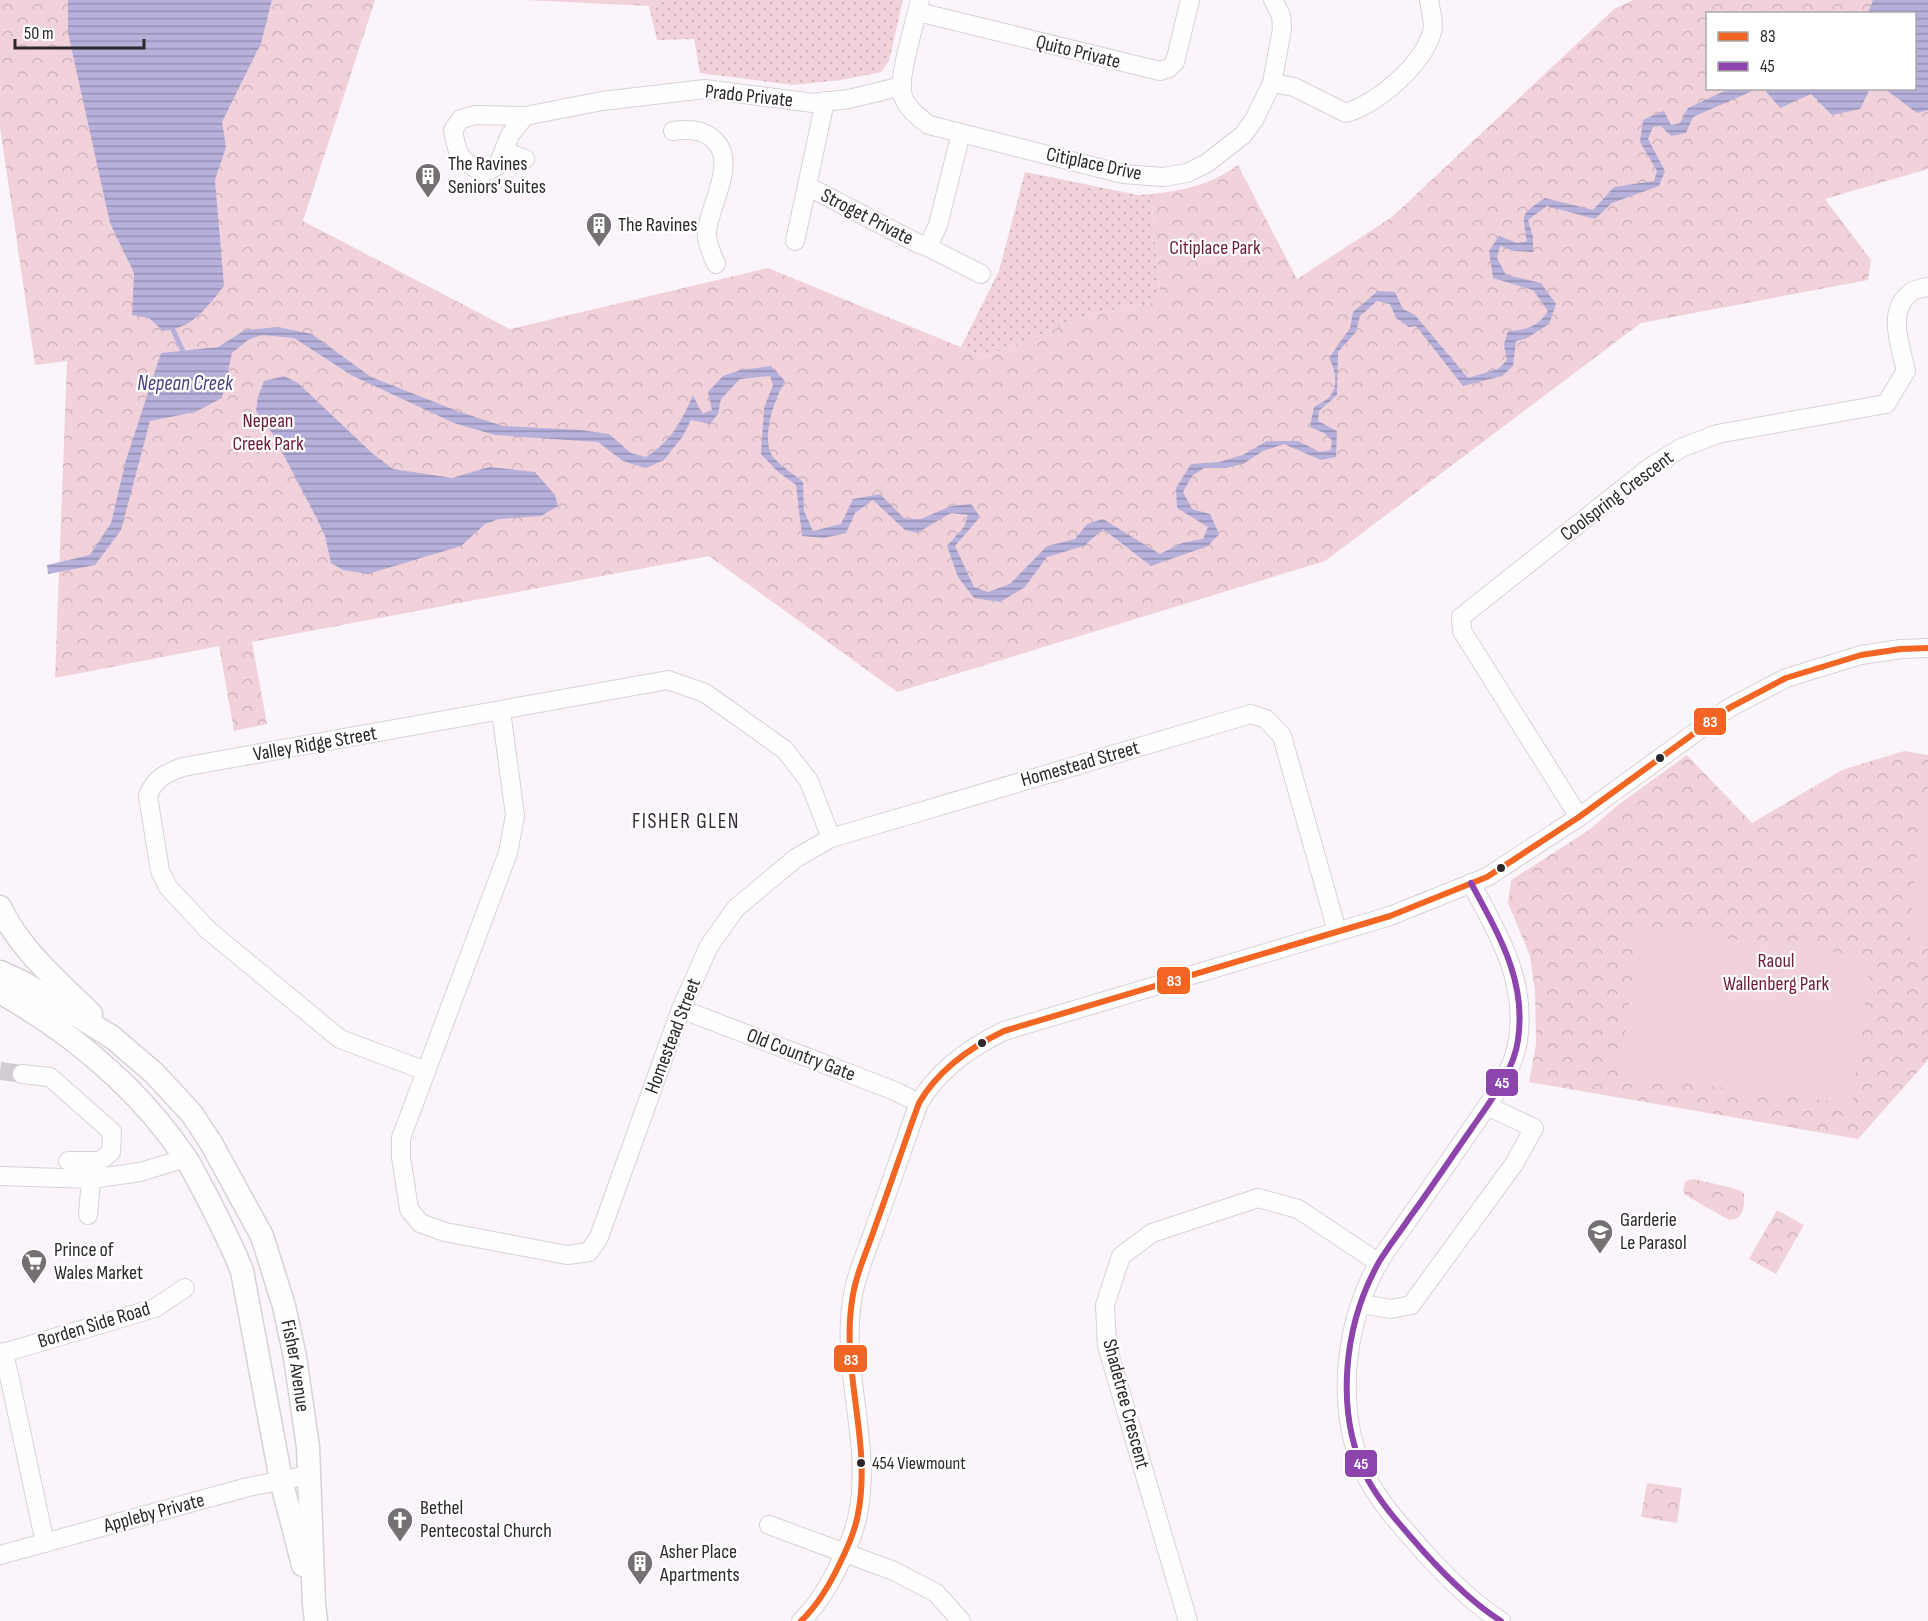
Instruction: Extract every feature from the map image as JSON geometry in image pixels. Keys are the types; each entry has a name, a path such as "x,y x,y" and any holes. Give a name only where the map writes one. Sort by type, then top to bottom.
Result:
{"main road":[{"path":"0,907 8,924 28,950 112,1037"},
{"name":"Fisher Avenue","path":"0,972 22,982 112,1037 154,1073 184,1106 211,1143 262,1236 284,1306 308,1448 315,1612"},
{"name":"Fisher Avenue","path":"0,992 35,1012 74,1040 117,1078 154,1117 186,1158 229,1239 242,1271 281,1480 315,1612"},
{"path":"186,1158 211,1143"}],"street":[{"name":"Quito Private","path":"919,6 1160,71 1169,68 1174,62 1190,0"},
{"name":"Citiplace Drive","path":"902,86 907,104 929,125 1124,174 1162,177 1187,172 1207,163 1243,135 1254,120 1272,83 1282,29 1281,15 1273,0"},
{"path":"1272,83 1294,87 1346,113 1360,109 1403,77 1421,58 1433,30 1429,0"},
{"path":"902,86 919,6"},
{"name":"Prado Private","path":"525,116 510,135 498,165 483,173 462,161 455,148 453,130 461,119 476,115 525,116 602,101 705,89 813,103 849,99 902,86"},
{"name":"Stroget Private","path":"795,242 825,101"},
{"path":"673,131 686,130 707,134 716,141 725,159 707,233 716,264"},
{"name":"Stroget Private","path":"928,247 938,225 961,133"},
{"path":"504,151 525,159"},
{"name":"Stroget Private","path":"807,186 981,274"},
{"name":"Coolspring Crescent","path":"1579,817 1462,631 1461,616 1648,468 1681,448 1717,434 1886,404 1906,371 1895,319 1902,302 1911,291 1928,287"},
{"path":"801,1621 812,1611 827,1590 846,1552 859,1513 860,1438 849,1339 852,1299 920,1103 927,1089 956,1061 986,1040 1004,1031 1390,916 1487,877 1579,817 1729,708 1786,678 1861,655 1901,649 1928,648"},
{"name":"Valley Ridge Street","path":"426,1071 340,1039 208,930 168,887 160,871 148,796 158,779 169,772 183,768 668,680 705,693 785,750 809,781 831,838"},
{"name":"Homestead Street","path":"501,711 516,815 508,853 401,1138 401,1157 409,1209 420,1223 445,1232 567,1255 590,1252 599,1237 681,1009 709,946 736,908 796,858 831,838 1251,714 1266,719 1282,736 1337,931"},
{"path":"1471,883 1503,942 1516,981 1520,1023 1518,1043 1509,1067 1487,1106 1379,1263 1361,1304 1348,1356 1347,1407 1355,1444 1368,1479 1390,1514 1438,1568 1492,1619"},
{"name":"Old Country Gate","path":"681,1009 895,1091 920,1103"},
{"path":"22,1074 50,1077 112,1132 111,1152 100,1161 68,1161"},
{"path":"1361,1304 1391,1309 1411,1305 1514,1164 1534,1128 1487,1106"},
{"path":"0,1176 91,1179 140,1172 186,1158"},
{"path":"88,1215 91,1179"},
{"name":"Shadetree Crescent","path":"1188,1621 1107,1346 1105,1305 1121,1256 1152,1233 1258,1198 1298,1209 1379,1263"},
{"name":"Borden Side Road","path":"2,1353 155,1308 185,1288"},
{"path":"2,1353 45,1543"},
{"name":"Appleby Private","path":"0,1555 281,1480 309,1475"},
{"path":"768,1525 894,1571 936,1593 961,1621"}],"green space":[{"name":"Nepean Creek Park","path":"0,0 375,0 303,221 510,329 768,268 985,357 1095,313 1161,301 1151,194 1197,186 1238,165 1297,279 1392,217 1614,9 1633,0 1928,0 1928,169 1825,199 1871,260 1868,280 1641,323 1325,561 897,692 709,556 252,642 267,724 234,731 219,646 55,678 67,361 35,365 0,127"},
{"path":"525,0 667,0 649,6"},
{"path":"667,0 903,0 889,61 881,72 841,80 793,85 700,73 694,39 657,40 649,6"},
{"path":"1025,172 1138,195 1151,194 1161,301 1095,313 985,357 961,347 999,271"},
{"name":"Raoul Wallenberg Park","path":"1904,751 1928,755 1928,1060 1858,1139 1529,1082 1536,1044 1535,991 1530,956 1508,903 1511,880 1589,830 1618,805 1687,755 1752,823 1842,770"},
{"path":"1921,807 1928,807 1928,949 1909,947"},
{"path":"1639,927 1871,957 1852,1104 1620,1074"},
{"path":"1694,1179 1744,1193 1744,1207 1741,1215 1729,1220 1685,1195 1683,1190 1685,1181"},
{"path":"1777,1210 1804,1225 1776,1274 1749,1259"},
{"path":"1647,1483 1682,1488 1677,1523 1641,1517"}],"water":[{"path":"68,0 272,0 261,43 222,122 226,147 215,180 224,286 198,316 183,326 163,331 149,318 132,315 134,273 110,223 68,33"},
{"path":"1873,0 1928,0 1928,110 1917,113 1886,90 1916,90 1916,12 1868,12"},
{"name":"Nepean Creek","path":"1727,90 1755,90 1693,117 1686,133 1671,136 1661,126 1653,127 1648,139 1665,171 1659,186 1612,203 1595,219 1547,206 1528,220 1533,237 1533,252 1515,251 1500,246 1497,258 1506,275 1541,283 1556,304 1549,324 1527,338 1516,341 1513,366 1502,376 1463,386 1416,326 1409,327 1396,318 1390,304 1377,301 1360,316 1356,332 1338,352 1337,395 1319,411 1318,421 1337,431 1336,457 1321,460 1284,444 1263,451 1243,464 1226,468 1204,468 1192,476 1183,492 1192,509 1210,514 1219,534 1208,546 1151,566 1103,529 1084,546 1047,557 1025,587 1000,602 974,598 958,577 947,546 964,527 968,515 951,513 917,533 905,530 873,500 855,513 846,533 824,538 802,536 796,485 777,471 761,454 764,408 773,385 770,376 740,379 721,399 718,414 710,424 691,420 683,436 664,460 646,468 623,461 598,442 495,435 454,423 351,375 294,338 262,335 248,340 232,353 222,398 195,412 150,421 121,530 95,565 48,574 47,565 90,555 111,523 126,460 161,353 218,347 245,330 278,327 312,334 371,377 460,412 503,426 581,430 609,434 631,453 646,457 675,430 693,395 702,414 712,410 708,392 723,376 741,370 771,366 785,381 770,420 768,441 770,451 777,461 803,482 804,511 813,531 841,524 853,499 880,494 905,519 921,519 951,506 971,504 980,517 955,546 974,587 988,592 1010,584 1047,546 1075,539 1087,524 1103,519 1160,554 1182,543 1203,539 1208,527 1177,508 1176,488 1191,464 1219,462 1243,455 1267,441 1298,441 1320,452 1331,450 1332,440 1324,433 1310,427 1314,407 1333,392 1335,377 1329,358 1350,328 1353,312 1378,291 1395,292 1403,309 1415,315 1468,378 1498,369 1507,360 1504,345 1508,331 1531,327 1548,311 1533,290 1493,278 1489,251 1499,236 1517,243 1527,241 1525,215 1545,198 1593,210 1614,187 1654,181 1657,171 1640,142 1643,120 1664,111 1671,125 1680,123 1688,108"},
{"path":"1765,90 1870,90 1860,109 1832,115 1811,94 1780,108"},
{"path":"284,376 298,383 372,453 393,469 452,478 489,467 535,472 555,495 558,506 541,516 499,519 485,524 461,546 368,574 343,570 331,563 325,536 316,517 272,433 256,411 264,381"}],"waterway":[{"path":"173,330 183,351"}],"tunnel":[{"path":"0,1071 22,1074"}],"transit line":[{"name":"83","path":"801,1621 818,1602 831,1580 845,1553 858,1514 861,1461 850,1354 852,1301 856,1282 919,1103 936,1080 956,1061 979,1044 1004,1031 1390,916 1487,877 1579,817 1729,708 1786,678 1861,655 1901,649 1928,648"},
{"name":"45","path":"1471,883 1500,939 1514,977 1520,1018 1516,1052 1493,1097 1379,1262 1357,1314 1347,1370 1347,1399 1350,1427 1357,1454 1368,1480 1380,1499 1441,1570 1470,1598 1501,1621"}],"place":[{"name":"The Ravines Seniors' Suites","path":"428,199"},
{"name":"The Ravines","path":"599,248"},
{"name":"Garderie Le Parasol","path":"1600,1255"},
{"name":"Prince of Wales Market","path":"34,1285"},
{"name":"454 Viewmount","path":"861,1463"},
{"name":"Bethel Pentecostal Church","path":"400,1543"},
{"name":"Asher Place Apartments","path":"640,1586"}],"district":[{"name":"FISHER GLEN","path":"686,821"}],"park label":[{"name":"Citiplace Park","path":"1215,248"}]}
